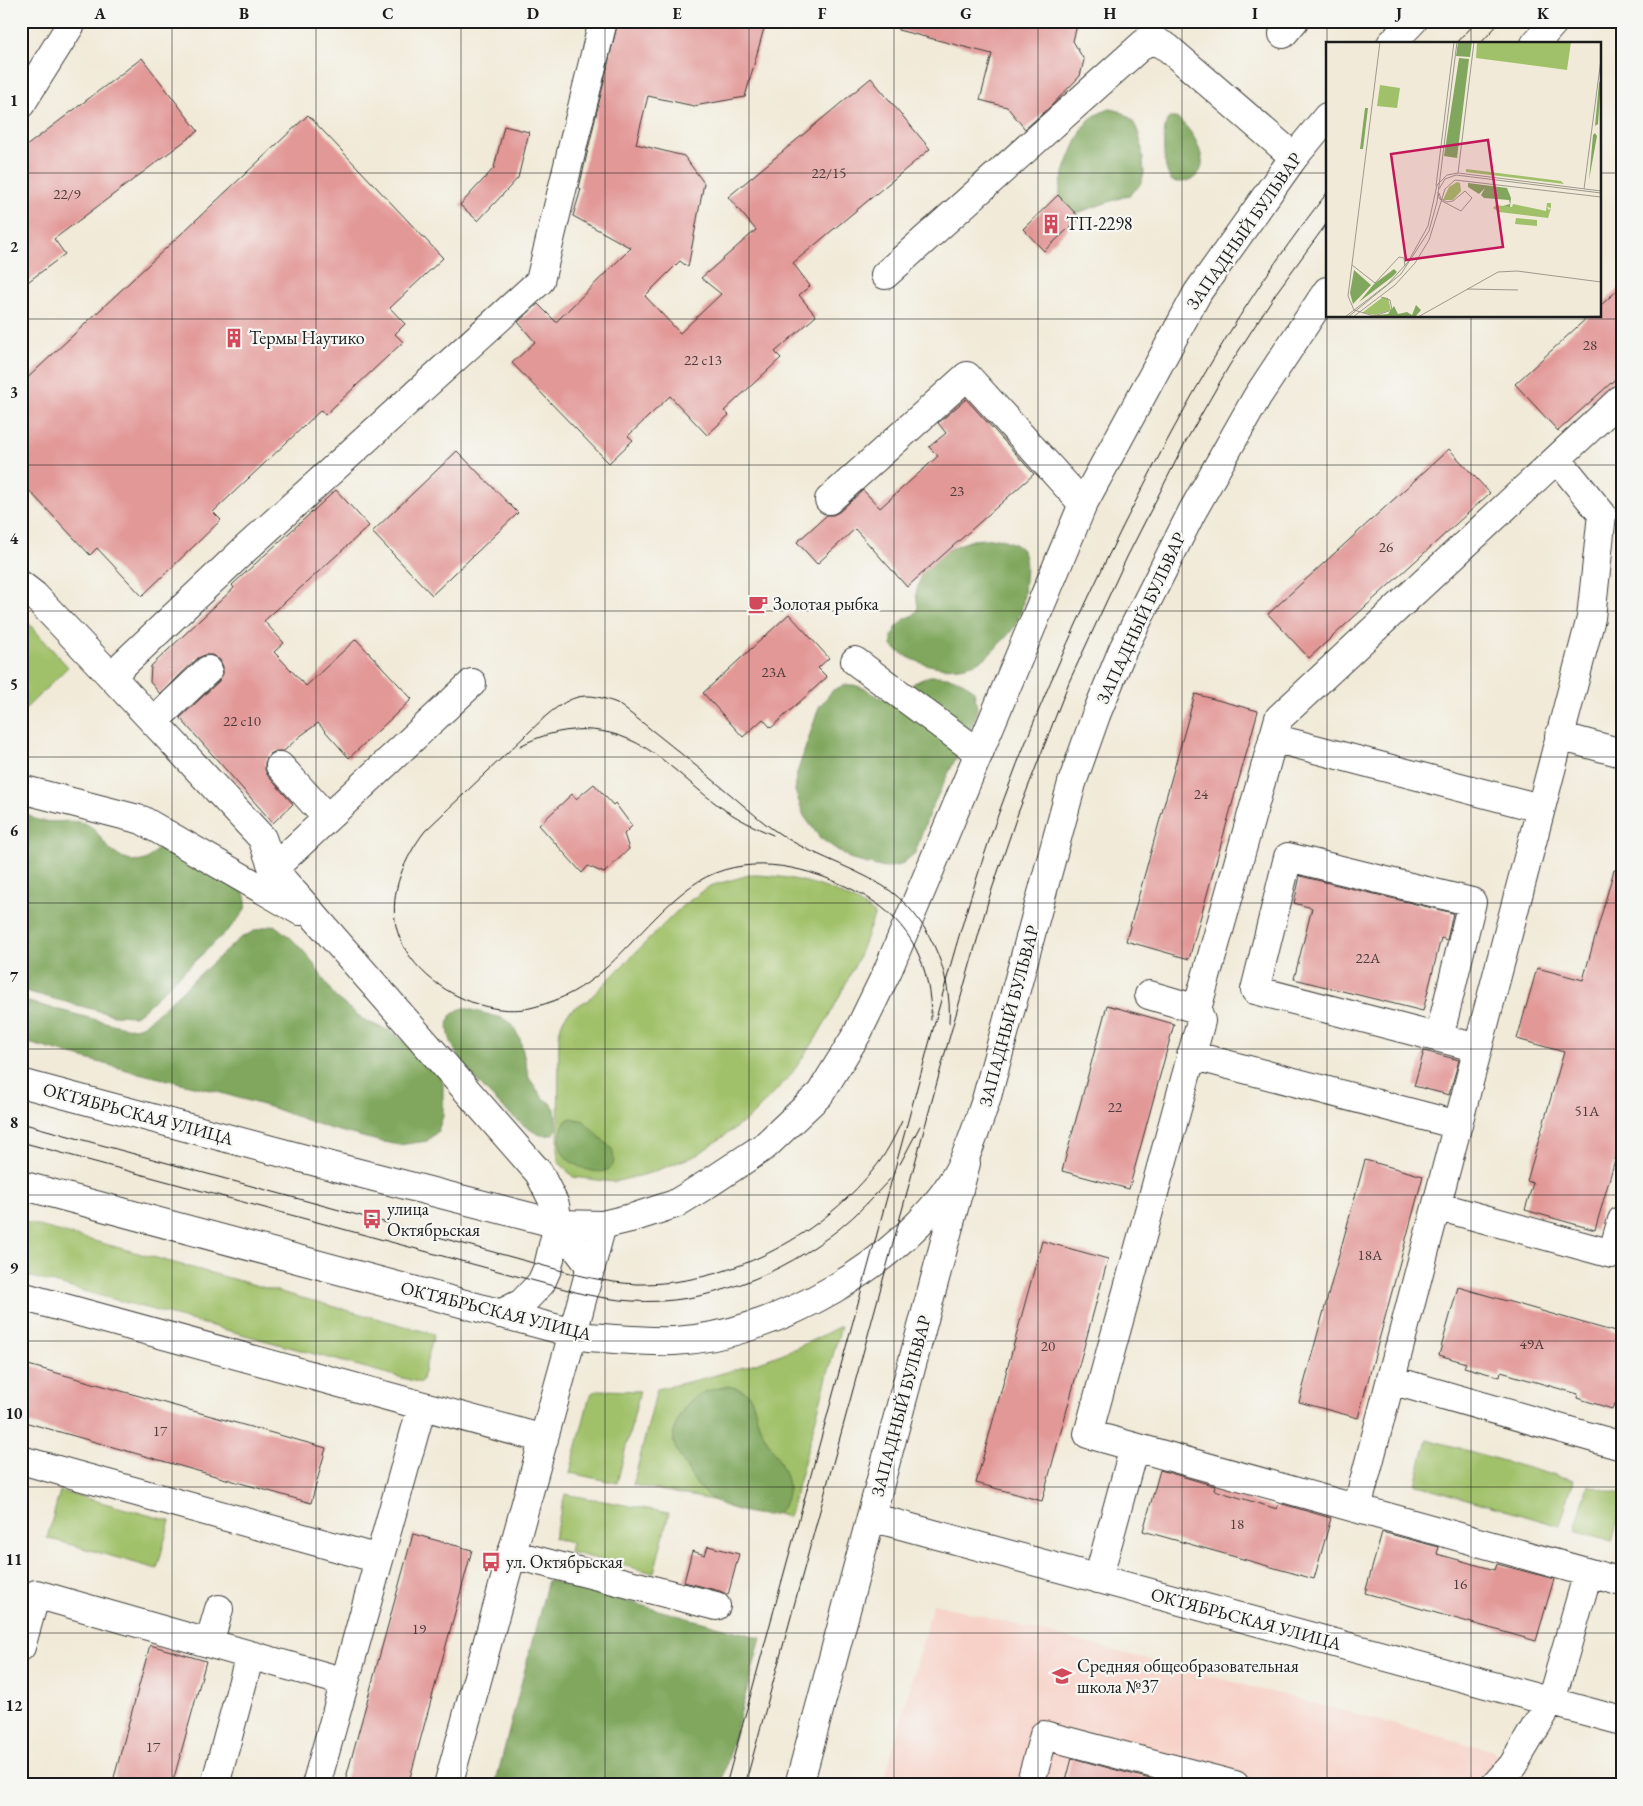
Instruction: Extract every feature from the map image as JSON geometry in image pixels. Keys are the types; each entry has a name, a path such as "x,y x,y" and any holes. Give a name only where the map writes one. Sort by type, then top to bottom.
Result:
{"main road":[{"path":"21,104 73,21"},
{"path":"112,676 243,551 540,281 603,21"},
{"path":"1394,42 1413,21"},
{"path":"1537,42 1555,21"},
{"path":"885,275 1150,38 1168,48 1294,158"},
{"name":"ЗАПАДНЫЙ БУЛЬВАР","path":"764,1146 820,1094 857,1034 888,970 1083,504 1198,292 1294,158 1326,118"},
{"name":"ЗАПАДНЫЙ БУЛЬВАР","path":"799,1785 971,1146 986,1100 1072,782 1116,666 1192,512 1257,397 1326,292"},
{"path":"829,500 967,376 1083,504"},
{"path":"1622,398 1279,718 1197,1009 1200,1021 1088,1434 1622,1582"},
{"path":"1357,1508 1591,618 1602,514 1557,459"},
{"path":"21,585 34,595 112,676 262,838 273,869 539,1173 555,1204 558,1224 548,1267 541,1283 522,1303 500,1314"},
{"path":"855,661 979,753"},
{"path":"154,721 208,670"},
{"path":"273,869 472,683"},
{"path":"1559,736 1622,753"},
{"path":"1273,738 1540,808"},
{"path":"280,766 327,818"},
{"path":"21,789 142,820 217,861 320,923"},
{"path":"1439,1038 1472,902 1288,857 1255,990 1439,1038 1478,1048"},
{"path":"1149,995 1197,1009"},
{"path":"1191,1055 1458,1125"},
{"name":"ОКТЯБРЬСКАЯ УЛИЦА","path":"21,1083 558,1224 602,1225 636,1217 675,1204 764,1146"},
{"name":"ОКТЯБРЬСКАЯ УЛИЦА","path":"21,1185 588,1337 677,1341 718,1334 761,1323 795,1309 834,1289 892,1248 918,1223 955,1177 971,1146"},
{"path":"1437,1206 1612,1254 1622,1220"},
{"path":"558,1224 591,1267"},
{"path":"448,1785 602,1225"},
{"path":"21,1296 544,1439"},
{"path":"1391,1380 1622,1446"},
{"path":"316,1785 422,1406"},
{"path":"1098,1579 1134,1446"},
{"path":"21,1460 379,1559"},
{"name":"ОКТЯБРЬСКАЯ УЛИЦА","path":"871,1517 1622,1721"},
{"path":"511,1554 716,1606"},
{"path":"1495,1785 1513,1765 1551,1701 1588,1573"},
{"path":"21,1648 28,1592 344,1682"},
{"path":"209,1643 219,1608"},
{"path":"215,1785 250,1655"},
{"path":"1030,1785 1044,1735 1235,1785"}],"shaded area":[{"name":"Средняя общеобразовательная школа №37","path":"933,1603 1491,1750 1525,1773 1522,1785 883,1785"}],"green space":[{"path":"1110,109 1121,112 1129,117 1134,124 1141,143 1144,173 1142,180 1139,186 1129,195 1074,213 1063,203 1060,195 1065,168 1085,125 1089,120"},
{"path":"1176,118 1181,121 1196,142 1201,154 1202,166 1200,171 1188,181 1172,181 1166,169 1164,134 1167,120"},
{"path":"997,538 1019,547 1025,559 1026,572 1022,608 1017,621 1008,635 985,658 974,663 952,668 928,665 916,661 895,649 892,646 892,636 897,626 917,611 916,594 923,568 958,545 973,540"},
{"path":"21,615 68,667 21,713"},
{"path":"930,676 954,679 964,683 974,691 977,708 975,719 930,811 915,853 901,865 885,868 852,860 820,838 804,816 795,791 797,773 819,707 833,690 845,685 854,685 866,689 878,697 889,700 904,692 914,683"},
{"path":"21,808 39,820 84,823 94,830 111,851 131,861 147,859 163,842 241,886 246,898 246,907 233,925 141,1012 134,1016 114,1015 21,990"},
{"path":"749,875 782,877 815,884 846,897 875,914 858,959 833,1009 813,1043 790,1076 751,1117 697,1155 650,1173 614,1182 573,1177 558,1161 559,1034 565,1016 572,1009 588,1000 681,907 710,886"},
{"path":"274,925 291,938 309,957 335,997 365,1021 393,1032 424,1057 443,1082 443,1116 438,1131 427,1141 399,1145 378,1141 328,1128 273,1108 214,1091 134,1072 21,1041 21,1000 124,1027 135,1028 144,1025 239,939 256,930"},
{"path":"464,1008 502,1018 512,1024 520,1039 529,1078 543,1098 551,1103 555,1109 557,1129 553,1134 538,1134 516,1119 480,1084 461,1060 451,1042 448,1025 450,1016"},
{"path":"571,1118 584,1121 612,1149 614,1162 609,1169 603,1171 588,1170 572,1163 563,1153 560,1144 562,1130 567,1120"},
{"path":"21,1221 434,1334 421,1383 21,1274"},
{"path":"841,1326 789,1517 749,1507 633,1485 657,1389 745,1367 796,1348"},
{"path":"728,1386 745,1391 751,1398 763,1434 782,1467 788,1489 786,1500 775,1514 765,1515 744,1512 712,1499 694,1481 675,1446 674,1431 686,1405 703,1393"},
{"path":"598,1390 640,1391 617,1483 570,1473 589,1399 592,1393"},
{"path":"1427,1439 1573,1481 1560,1526 1415,1484"},
{"path":"1588,1485 1622,1495 1622,1508 1612,1541 1575,1530"},
{"path":"60,1491 170,1521 157,1569 47,1538"},
{"path":"565,1494 669,1513 654,1573 569,1552 571,1543 554,1538"},
{"path":"548,1580 761,1638 721,1785 495,1785"}],"building":[{"path":"618,21 766,21 745,97 694,106 648,96 636,144 684,156 704,183 688,267 680,261 645,296 680,333 721,294 701,278 756,230 728,197 871,78 930,149 793,263 810,286 799,295 816,316 775,352 781,358 724,411 729,415 707,435 670,396 628,436 633,440 609,463 512,363 535,342 518,322 538,304 556,322 631,248 573,216 581,189 579,188"},
{"path":"899,21 1078,21 1073,41 1084,60 1080,76 1025,129 1007,107 980,100 992,54 898,30"},
{"path":"142,58 198,131 54,239 65,254 21,287 21,150"},
{"name":"Термы Наутико","path":"308,115 443,258 390,308 405,324 395,334 403,342 325,415 321,410 213,512 221,520 142,596 97,548 90,555 21,482 21,384"},
{"path":"504,126 529,132 518,178 478,221 460,205 494,168"},
{"name":"ТП-2298","path":"1058,195 1080,218 1044,251 1023,229"},
{"path":"1622,286 1622,373 1558,431 1515,384 1587,318 1600,318 1600,306"},
{"path":"966,399 1034,474 907,587 855,529 817,564 797,542 827,515 839,512 863,490 880,508 938,456 929,447 946,433 938,423"},
{"path":"1449,449 1490,493 1309,658 1268,614"},
{"path":"457,451 518,513 432,595 372,532"},
{"path":"336,490 369,526 264,621 284,643 274,652 306,686 356,639 412,699 349,758 318,723 284,751 276,751 270,754 265,762 265,770 293,804 273,823 180,718 219,681 223,674 220,660 212,655 198,658 160,694 150,682 151,666 234,588 232,585"},
{"path":"789,614 829,658 818,668 827,677 771,728 763,719 743,737 703,693"},
{"path":"1195,694 1258,711 1189,959 1126,941"},
{"path":"594,784 613,805 615,803 632,826 624,834 629,849 604,873 588,866 582,873 539,825 572,794 576,799"},
{"path":"1614,870 1622,871 1622,1135 1595,1230 1525,1210 1533,1183 1527,1181 1564,1052 1517,1039 1537,968 1583,980"},
{"path":"1300,876 1453,913 1447,940 1441,938 1423,1011 1294,979 1312,908 1294,903"},
{"path":"1107,1005 1174,1024 1129,1189 1062,1171"},
{"path":"1424,1051 1459,1060 1449,1095 1414,1086"},
{"path":"1365,1160 1423,1176 1358,1418 1299,1402"},
{"path":"1042,1241 1108,1259 1042,1501 976,1483"},
{"path":"1458,1287 1622,1334 1622,1406 1614,1404 1612,1409 1577,1398 1578,1394 1501,1372 1500,1377 1464,1367 1466,1363 1439,1355"},
{"path":"21,1363 326,1448 311,1503 21,1421"},
{"path":"1160,1470 1215,1486 1214,1490 1277,1509 1279,1503 1331,1518 1314,1579 1143,1531"},
{"path":"1382,1532 1439,1547 1437,1554 1495,1570 1497,1564 1554,1579 1536,1641 1365,1593"},
{"path":"413,1534 472,1550 408,1785 344,1785"},
{"path":"708,1546 739,1554 728,1595 720,1591 684,1582 692,1551 705,1555"},
{"path":"150,1645 206,1661 193,1709 172,1785 112,1785"},
{"path":"1072,1758 1172,1785 1065,1785"}],"tram line":[{"path":"1458,42 1477,21"},
{"path":"1482,42 1501,21"},
{"path":"726,1785 952,960 982,862 1017,763 1086,603 1124,524 1184,409 1251,298 1326,194"},
{"path":"745,1785 945,1053 989,898 1018,813 1069,682 1127,557 1186,441 1229,366 1276,293 1326,224"},
{"path":"931,1020 927,982 922,964 906,932 894,918 863,895 810,872 772,865 753,865 715,873 691,886 676,898 615,959 588,982 555,1000 534,1007 514,1010 492,1008 471,1002 450,992 431,979 415,963 403,946 396,926 395,900 400,876 411,852 425,831 547,715 572,699 588,696 606,699 617,703 784,837 869,878 899,898 924,928 934,946 947,984 949,1023"},
{"path":"520,746 557,732 575,730 593,730 629,739 663,760 725,810 773,835"},
{"path":"21,1123 570,1273 603,1280 637,1284 671,1282 704,1276 736,1267 768,1253 797,1237 825,1217 850,1195 873,1170 885,1153 902,1121"},
{"path":"900,1164 920,1126"},
{"path":"21,1142 583,1294 632,1301 660,1301 687,1298 742,1284 768,1273 793,1260 839,1229 890,1179"}],"place":[{"name":"ТП-2298","path":"1051,224"},
{"name":"Термы Наутико","path":"234,338"},
{"name":"Золотая рыбка","path":"758,604"},
{"name":"улица Октябрьская","path":"372,1219"},
{"name":"ул. Октябрьская","path":"491,1562"},
{"name":"Средняя общеобразовательная школа №37","path":"1062,1676"}]}
